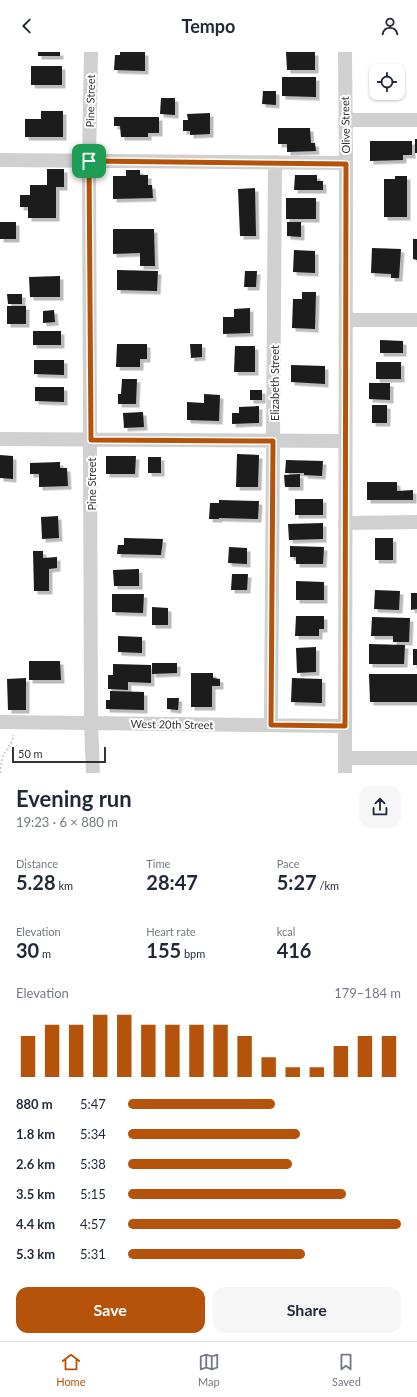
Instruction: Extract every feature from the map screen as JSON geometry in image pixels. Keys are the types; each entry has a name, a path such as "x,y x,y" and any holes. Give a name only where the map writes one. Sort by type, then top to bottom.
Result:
{"street":[{"name":"Pine Street","path":"91,52 89,161 91,723 93,773"},
{"name":"Olive Street","path":"345,52 345,773"},
{"path":"345,120 417,120"},
{"path":"0,160 346,164"},
{"name":"Elizabeth Street","path":"271,725 275,162"},
{"path":"346,320 417,320"},
{"path":"0,439 345,441"},
{"path":"345,523 417,522"},
{"name":"West 20th Street","path":"0,722 345,726"},
{"path":"345,758 417,758"}],"path":[{"path":"0,773 4,754 13,740 13,734"}],"building":[{"path":"38,52 60,52 60,56 38,56"},
{"path":"120,52 145,52 145,71 114,70 115,55 120,55"},
{"path":"286,52 315,52 315,70 287,70"},
{"path":"31,66 62,66 62,85 31,85"},
{"path":"282,77 316,77 316,97 282,96"},
{"path":"263,91 276,91 276,105 262,104"},
{"path":"161,98 175,98 175,115 160,114"},
{"path":"41,111 63,111 63,137 25,137 25,119 41,119"},
{"path":"210,113 210,134 190,135 190,131 183,131 183,120 188,120 187,114"},
{"path":"114,117 159,117 159,133 148,133 148,137 121,137 120,126 114,126"},
{"path":"278,128 310,128 311,143 315,143 316,151 287,152 287,144 278,144"},
{"path":"415,139 417,139 417,153 415,153"},
{"path":"370,141 412,141 412,155 403,155 403,160 370,161"},
{"path":"47,169 64,169 64,187 56,187 56,218 28,218 28,207 20,207 20,195 30,195 30,185 47,185"},
{"path":"126,170 140,170 140,175 148,175 148,185 152,185 153,198 113,199 113,176 126,176"},
{"path":"295,175 317,175 317,181 323,181 323,190 294,190"},
{"path":"395,176 407,176 407,217 384,217 384,179 395,179"},
{"path":"255,188 256,236 240,236 238,189"},
{"path":"286,198 316,198 316,219 286,219"},
{"path":"0,222 16,222 16,239 0,239"},
{"path":"287,222 301,222 301,237 287,236"},
{"path":"113,229 154,229 155,266 140,266 140,253 113,254"},
{"path":"413,239 417,239 417,260 413,259"},
{"path":"372,248 401,249 399,278 391,278 391,274 371,273"},
{"path":"294,250 315,251 315,273 293,272"},
{"path":"117,270 158,271 157,291 117,290"},
{"path":"245,271 257,271 256,287 244,287"},
{"path":"60,276 60,297 30,297 29,277"},
{"path":"302,292 316,292 315,329 292,328 293,299 302,299"},
{"path":"7,294 22,294 22,304 8,304"},
{"path":"7,306 26,306 26,324 7,324"},
{"path":"250,308 250,333 223,334 223,317 234,317 234,309"},
{"path":"54,310 55,322 43,323 43,311"},
{"path":"33,331 61,331 61,345 33,345"},
{"path":"380,340 403,341 403,353 380,353"},
{"path":"117,344 147,344 147,359 140,359 140,367 116,367"},
{"path":"190,344 202,344 202,357 191,358"},
{"path":"235,346 255,346 255,372 234,372"},
{"path":"34,360 64,360 64,375 34,374"},
{"path":"376,362 401,362 401,379 376,379"},
{"path":"291,365 325,366 325,384 291,382"},
{"path":"122,379 137,379 136,404 118,404 118,394 121,394"},
{"path":"369,383 390,383 390,400 369,399"},
{"path":"35,387 64,387 64,402 35,401"},
{"path":"250,390 262,390 262,400 250,400"},
{"path":"204,394 220,395 219,421 187,420 187,402 204,403"},
{"path":"372,405 387,405 387,423 372,423"},
{"path":"259,406 259,423 232,424 232,413 239,413 239,407"},
{"path":"143,412 144,427 124,428 123,413"},
{"path":"237,454 259,455 258,487 236,487"},
{"path":"0,455 13,456 13,479 0,478"},
{"path":"106,456 136,456 135,474 106,474"},
{"path":"148,457 161,457 161,473 148,473"},
{"path":"286,460 323,461 322,476 304,475 304,473 285,473"},
{"path":"60,462 60,468 67,468 68,486 39,487 39,474 30,474 30,463"},
{"path":"300,474 300,487 285,487 284,475"},
{"path":"367,482 397,482 397,491 413,490 413,500 367,500"},
{"path":"295,499 323,499 323,515 295,515"},
{"path":"219,500 259,501 258,519 209,519 210,503 219,503"},
{"path":"58,516 59,538 42,539 41,517"},
{"path":"323,523 323,539 289,540 288,524"},
{"path":"124,538 163,539 161,555 117,554 118,545 124,545"},
{"path":"375,538 393,538 393,560 375,560"},
{"path":"290,546 324,547 323,564 296,564 296,557 290,557"},
{"path":"229,547 247,548 247,564 228,563"},
{"path":"33,551 43,551 43,558 57,557 57,568 49,569 49,591 34,591"},
{"path":"139,569 139,586 114,586 113,570"},
{"path":"232,574 248,574 247,590 231,590"},
{"path":"296,581 324,582 324,600 296,600"},
{"path":"375,590 400,591 399,610 374,609"},
{"path":"411,593 417,593 417,609 411,610"},
{"path":"112,594 144,594 143,613 112,612"},
{"path":"152,607 168,608 168,625 152,625"},
{"path":"296,616 324,616 324,629 319,629 319,636 295,636"},
{"path":"372,617 410,618 409,642 393,642 393,636 371,636"},
{"path":"118,636 142,637 142,653 118,652"},
{"path":"369,644 405,645 404,664 369,664"},
{"path":"316,647 316,672 297,673 296,648"},
{"path":"413,649 417,649 417,665 413,665"},
{"path":"29,661 60,661 61,680 29,680"},
{"path":"152,663 177,663 177,673 152,674"},
{"path":"113,664 151,665 151,683 128,682 128,690 108,689 108,675 113,675"},
{"path":"191,673 213,673 213,678 220,679 220,686 212,686 212,707 191,707"},
{"path":"369,674 417,674 417,702 370,702"},
{"path":"26,678 26,710 8,710 7,679"},
{"path":"292,678 322,679 322,703 291,702"},
{"path":"110,691 144,692 144,710 106,709 106,700 110,700"},
{"path":"167,698 179,698 178,710 167,709"}],"route":[{"path":"89,161 346,164 345,726 271,725 273,441 91,440 89,161"}]}
